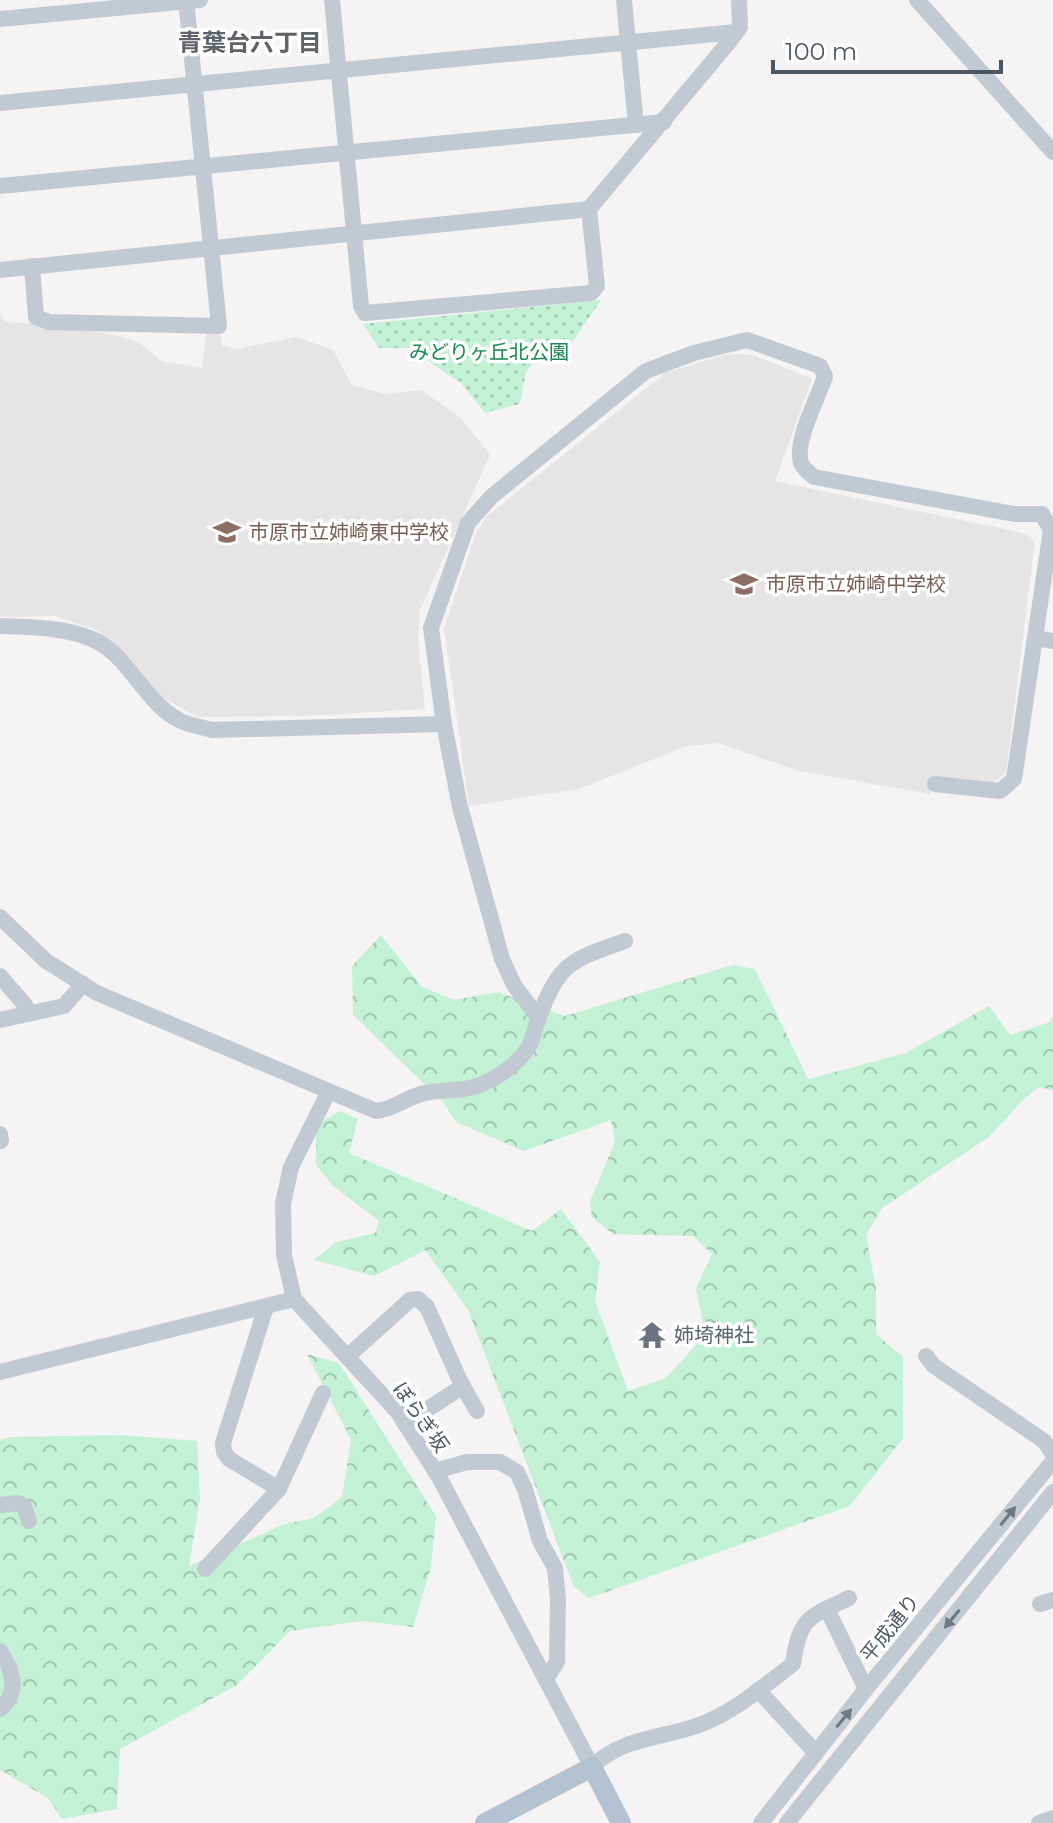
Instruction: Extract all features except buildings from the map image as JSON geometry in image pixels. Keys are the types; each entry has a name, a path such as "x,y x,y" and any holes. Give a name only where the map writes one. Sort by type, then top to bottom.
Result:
{"main road":[{"path":"485,1823 592,1767 621,1823"}],"street":[{"path":"0,19 191,0 194,84 219,326 49,322 36,317 32,266"},
{"path":"332,0 352,233 361,306 365,313 591,293 597,286 589,209"},
{"path":"624,0 636,125"},
{"path":"0,270 589,209 740,27 739,0"},
{"path":"917,0 1053,152"},
{"path":"0,103 736,32"},
{"path":"0,186 664,122"},
{"path":"538,1017 514,985 502,959 460,807 444,724 431,628 468,523 491,497 646,371 694,353 747,340 820,366 825,376 800,453 802,465 814,477 1014,514 1048,512 1051,530 1014,779 1000,791 935,784"},
{"path":"0,626 53,629 94,639 118,659 147,694 178,720 212,730 444,724"},
{"path":"1036,638 1053,641"},
{"path":"0,917 46,961 97,993 376,1111 391,1110 418,1095 468,1089 489,1081 516,1061 529,1046 552,983 562,969 578,958 625,941"},
{"path":"0,976 29,1014"},
{"path":"0,1020 64,1006 83,984"},
{"path":"0,1372 294,1299 284,1255 283,1203 291,1167 328,1093"},
{"name":"ぼらぎ坂","path":"294,1299 397,1411 435,1471 592,1767"},
{"path":"348,1356 410,1300 418,1299 427,1307 477,1411"},
{"path":"266,1307 223,1443 229,1459 279,1489"},
{"path":"926,1356 934,1366 1044,1441 1053,1454"},
{"path":"405,1424 463,1386"},
{"path":"205,1569 279,1489 323,1393"},
{"name":"平成通り","path":"761,1823 866,1689 1053,1461"},
{"path":"435,1471 467,1462 500,1462 517,1472 540,1541 555,1568 557,1662 546,1679"},
{"name":"平成通り","path":"787,1823 1053,1492"},
{"path":"0,1505 19,1503 24,1506 29,1521"},
{"path":"592,1767 607,1753 660,1734 699,1725 758,1690 793,1664 801,1627 809,1618 849,1598"},
{"path":"827,1609 866,1689"},
{"path":"0,1651 9,1664 14,1687 7,1704 0,1709"},
{"path":"758,1690 816,1753"},
{"path":"1039,1823 1053,1818"}],"shaded area":[{"name":"市原市立姉崎東中学校","path":"0,314 6,322 76,326 137,341 161,361 202,368 206,334 211,327 219,326 222,346 237,349 297,337 333,350 352,385 384,394 421,390 460,417 490,455 420,610 418,638 425,709 306,716 198,717 160,696 132,660 97,630 55,616 0,617"},
{"name":"市原市立姉崎中学校","path":"724,355 756,356 812,379 775,481 1027,534 1035,541 1006,772 993,783 936,776 930,794 799,771 718,743 687,746 579,789 469,806 444,628 475,535 486,517 665,373"}],"green space":[{"name":"みどりヶ丘北公園","path":"601,300 564,354 536,359 526,372 520,404 485,413 461,383 409,348 379,348 363,324"},
{"path":"381,935 422,987 454,1000 498,992 565,1016 733,965 755,969 808,1079 906,1053 989,1006 1010,1035 1050,1022 1053,1016 1053,1090 1039,1087 989,1137 881,1209 866,1235 876,1289 876,1334 903,1357 903,1438 850,1506 589,1598 574,1587 468,1310 425,1250 374,1276 314,1260 336,1242 375,1233 379,1221 333,1186 316,1165 316,1125 340,1111 358,1119 349,1153 532,1231 561,1209 600,1262 595,1301 628,1391 666,1378 705,1335 696,1288 712,1254 693,1236 613,1234 592,1217 590,1201 615,1142 611,1120 524,1151 456,1122 443,1102 353,1015 352,966"},
{"path":"307,1354 339,1363 436,1516 431,1567 413,1627 362,1621 290,1631 237,1685 120,1749 117,1809 62,1819 48,1798 0,1770 0,1440 12,1437 121,1435 197,1441 200,1498 189,1566 285,1524 314,1518 342,1497 351,1440"}],"place":[{"name":"市原市立姉崎東中学校","path":"227,532"},
{"name":"市原市立姉崎中学校","path":"744,584"},
{"name":"姉埼神社","path":"652,1335"}],"district":[{"name":"青葉台六丁目","path":"250,43"}]}
